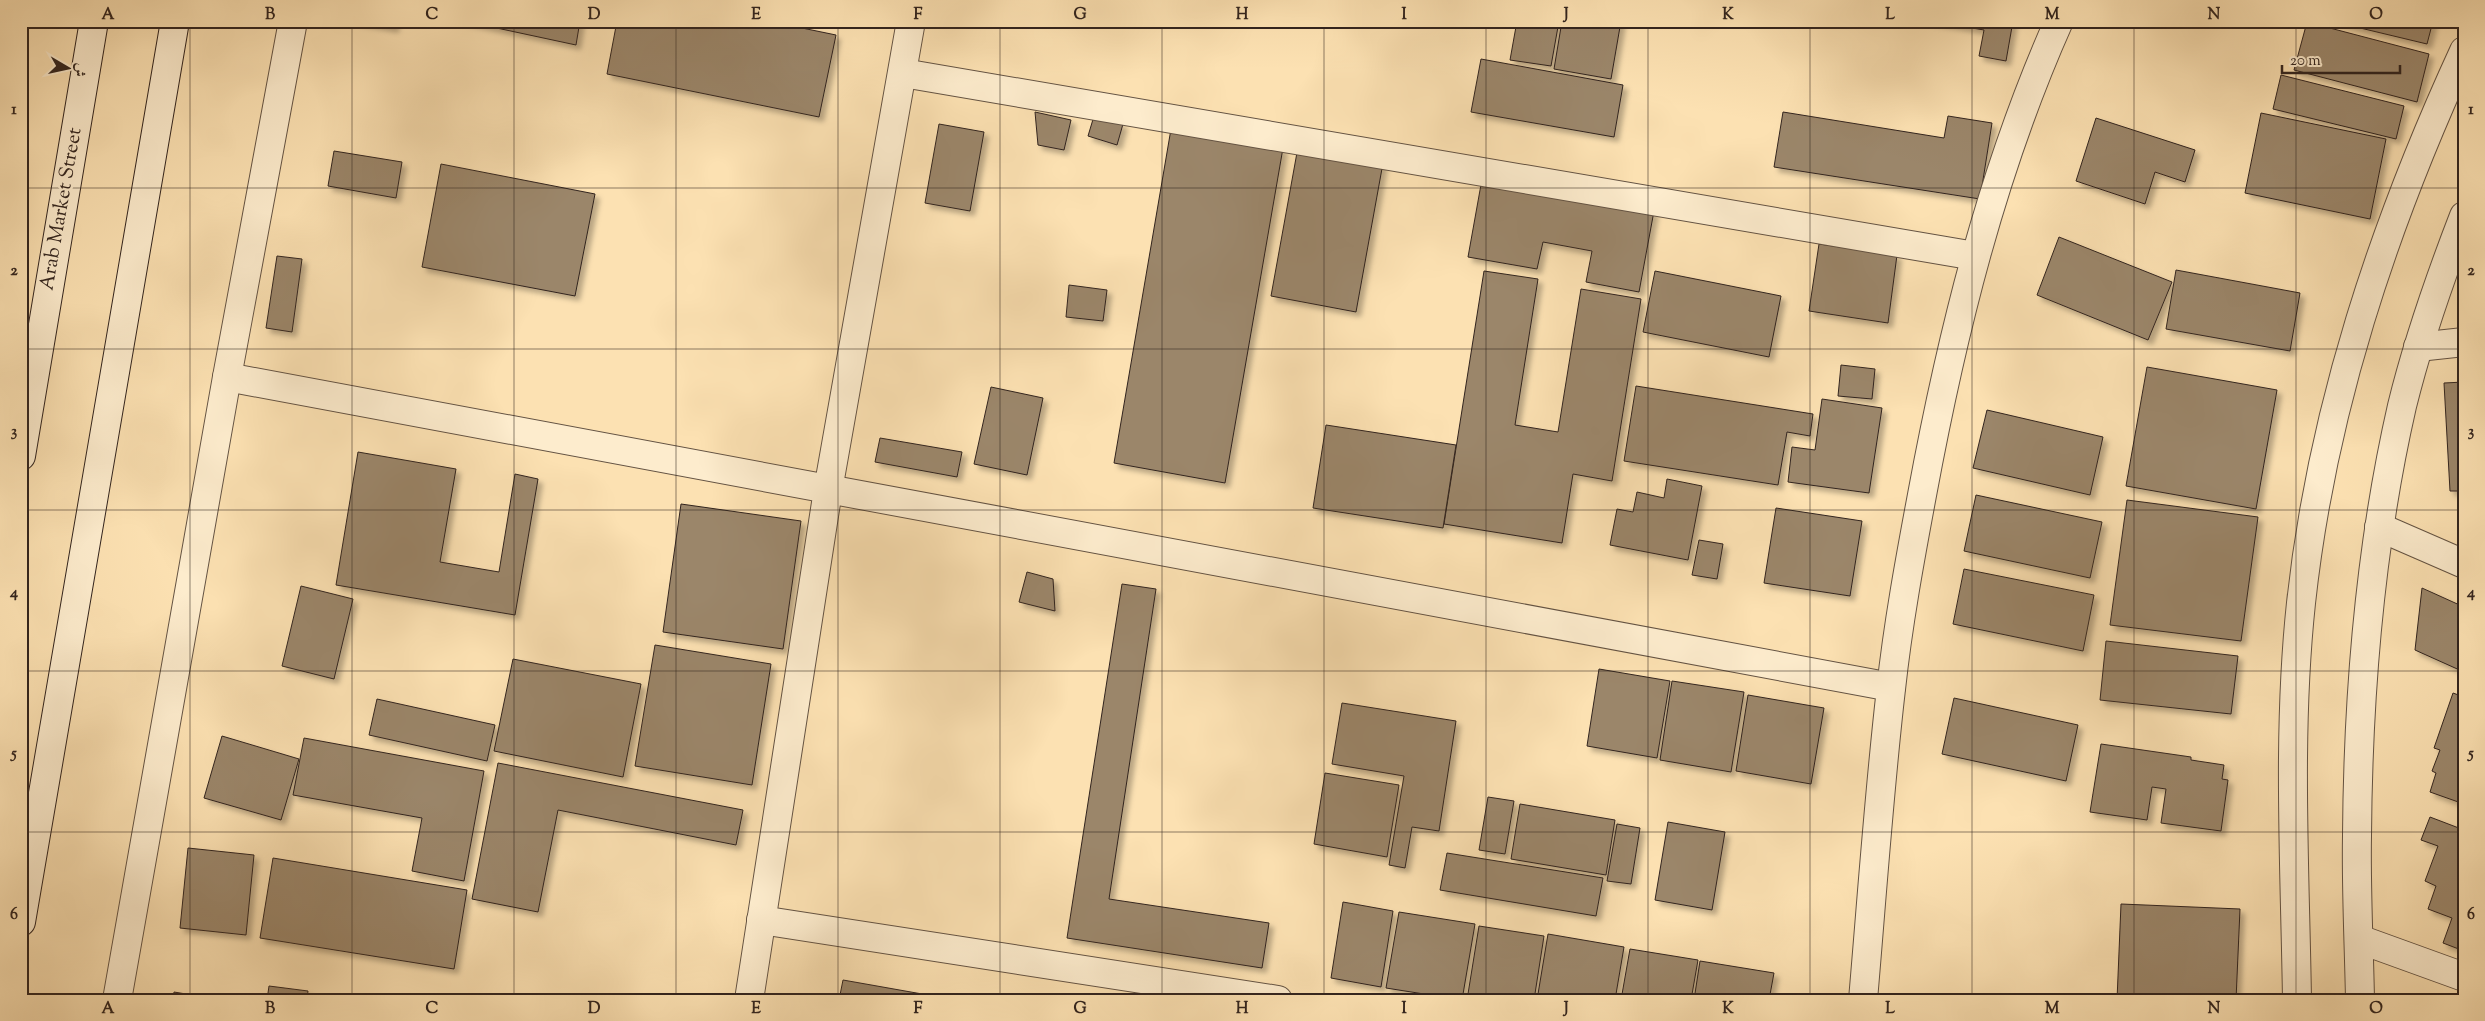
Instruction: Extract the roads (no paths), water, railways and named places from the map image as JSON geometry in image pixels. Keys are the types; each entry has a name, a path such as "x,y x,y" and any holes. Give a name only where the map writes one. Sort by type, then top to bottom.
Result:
{"street":[{"name":"Arab Market Street","path":"21,456 30,338 94,21"},
{"path":"21,922 175,21"},
{"path":"118,1000 227,377 293,21"},
{"path":"749,1000 828,490 912,21"},
{"path":"1863,1000 1891,687 1913,542 1940,398 1975,256 2012,144 2059,21"},
{"path":"2297,1000 2294,772 2295,688 2301,604 2312,520 2328,437 2348,356 2385,239 2429,126 2464,51"},
{"path":"903,73 1975,256"},
{"path":"2360,1000 2357,836 2360,733 2379,527 2402,406 2418,347 2464,216"},
{"path":"2418,347 2464,342"},
{"path":"227,377 1891,687"},
{"path":"2379,527 2464,564"},
{"path":"760,920 1278,1000"},
{"path":"2359,939 2464,977"}]}
